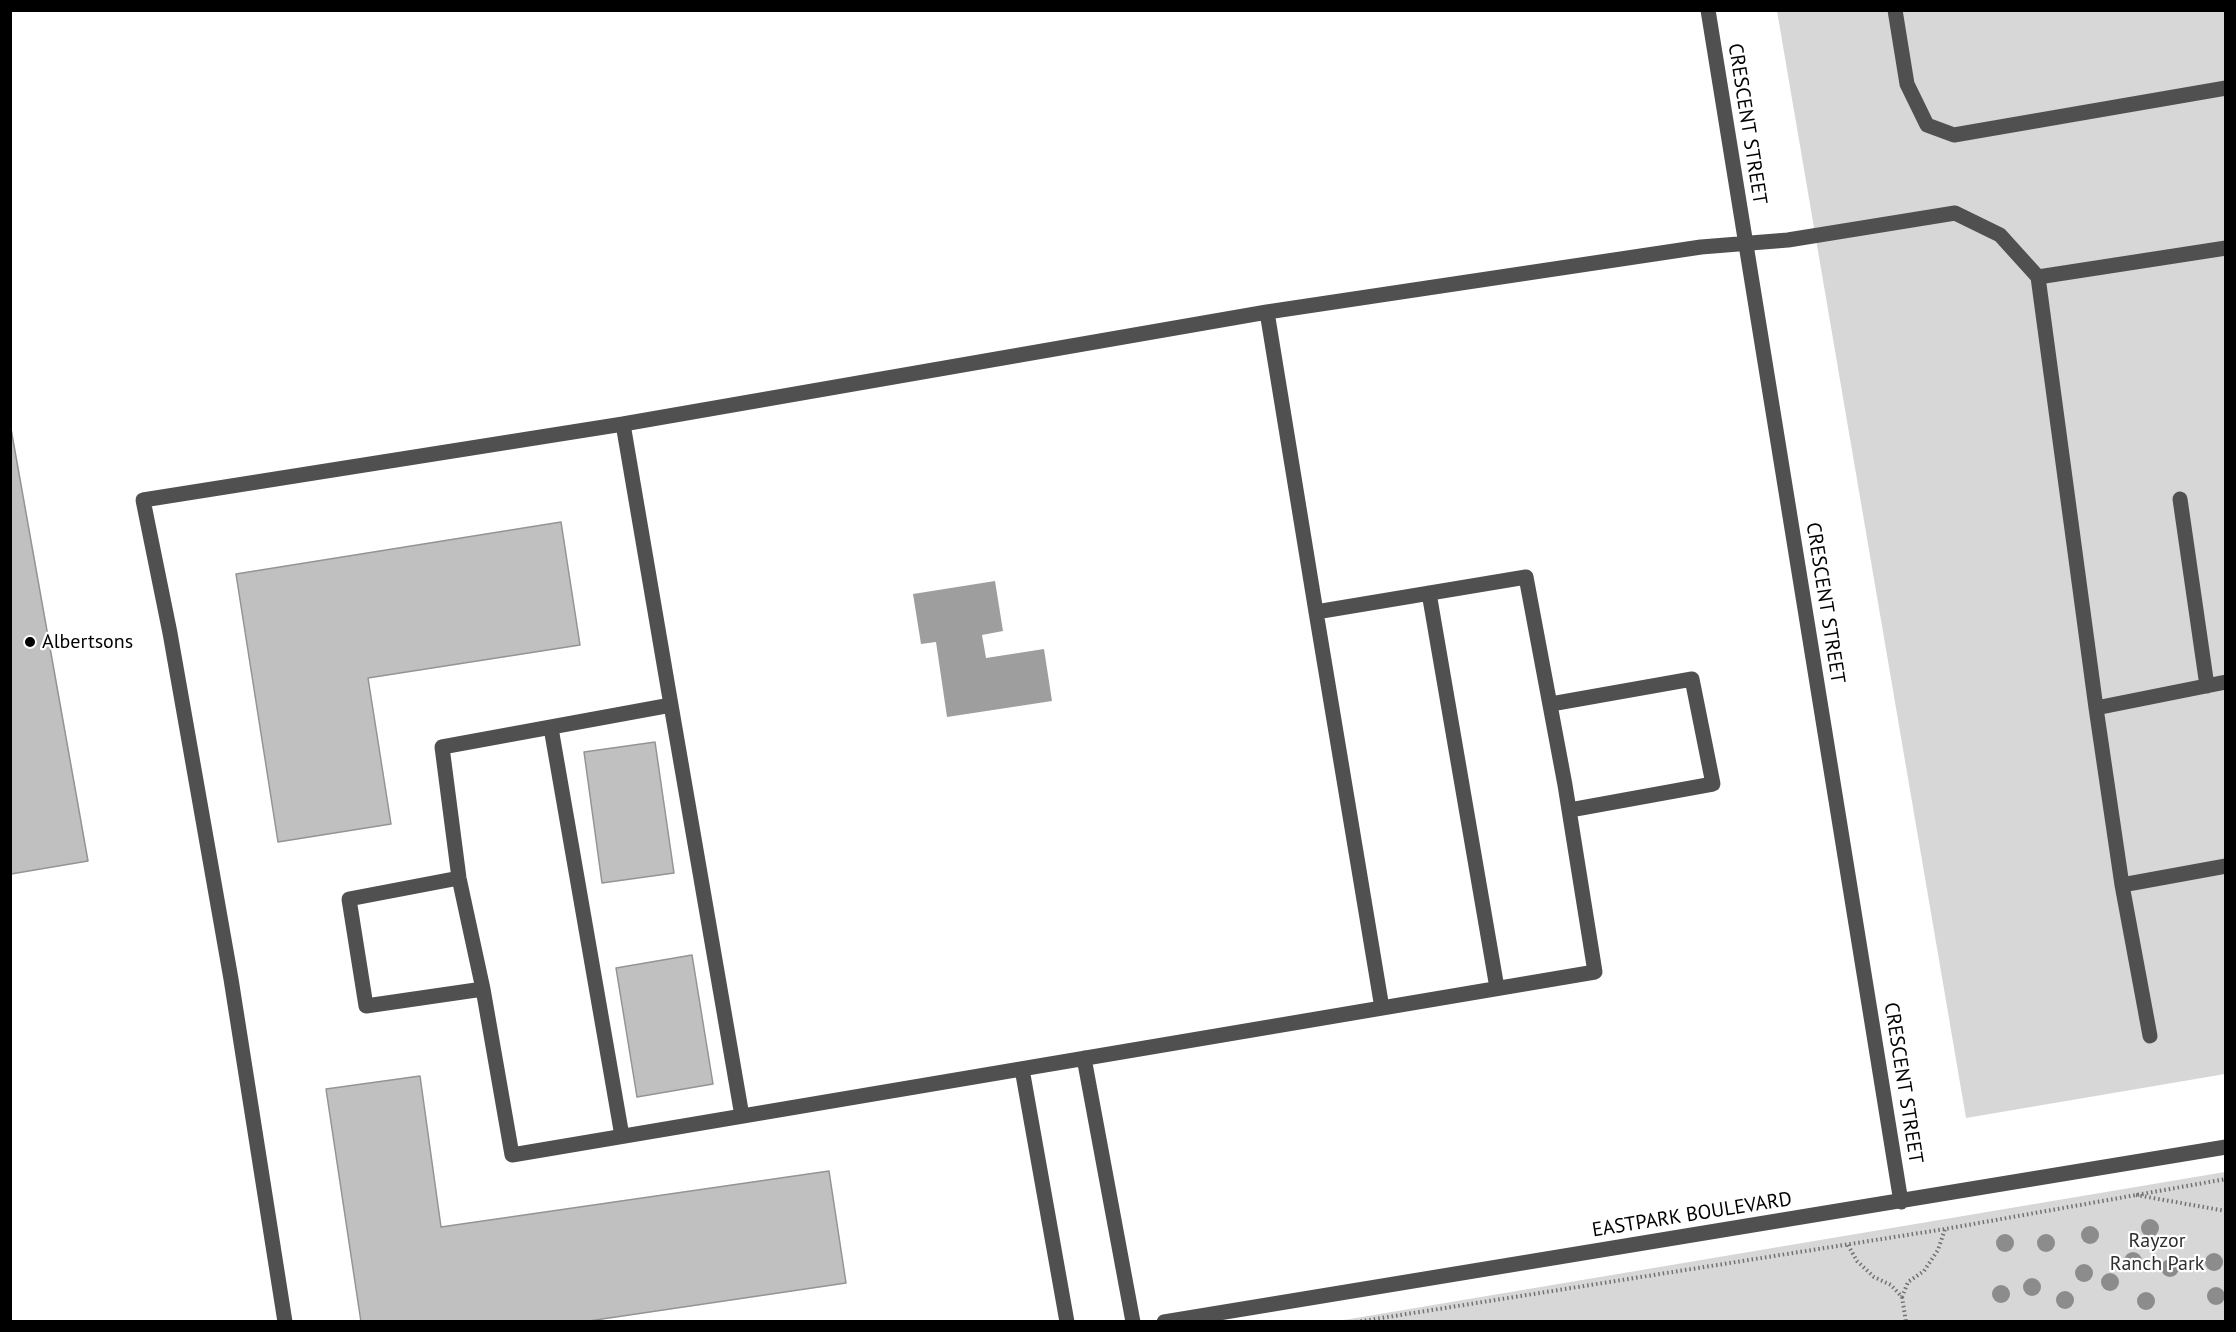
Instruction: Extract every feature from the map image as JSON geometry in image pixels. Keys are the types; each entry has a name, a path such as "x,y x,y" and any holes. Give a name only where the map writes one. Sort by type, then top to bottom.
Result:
{"street":[{"name":"CRESCENT STREET","path":"1708,10 1901,1202"},
{"path":"1895,10 1906,84 1927,125 1954,135 2226,88"},
{"path":"285,1322 231,978 178,679 143,500 623,424 1268,312 1701,247 1745,245 1955,213 2000,235 2038,277 2122,885 2150,1036"},
{"path":"2038,277 2226,248"},
{"path":"1268,312 1382,1008"},
{"path":"623,424 742,1116"},
{"path":"2180,499 2207,686"},
{"path":"671,705 442,747 459,878 483,988 512,1155 1595,972 1570,810 1526,577 1316,612"},
{"path":"1429,593 1497,988"},
{"path":"1551,704 1692,678 1713,784 1570,810"},
{"path":"2096,708 2226,682"},
{"path":"551,728 622,1137"},
{"path":"2122,885 2226,866"},
{"path":"459,878 349,898 366,1006 483,988"},
{"path":"1084,1058 1133,1322"},
{"path":"1022,1069 1067,1322"},
{"name":"EASTPARK BOULEVARD","path":"1164,1322 2226,1148"}],"path":[{"path":"1356,1322 1848,1245 2226,1179"},
{"path":"2132,1195 2226,1211"},
{"path":"1906,1322 1902,1297 1908,1282 1924,1271 1938,1250 1945,1229"},
{"path":"1848,1245 1857,1261 1874,1277 1891,1285 1902,1297"}],"green space":[{"path":"1777,11 2225,11 2225,1074 1966,1118"},
{"name":"Rayzor Ranch Park","path":"2225,1172 2225,1321 1338,1321"}],"shaded area":[{"path":"995,581 1003,631 982,635 986,658 1044,649 1052,701 947,717 936,642 921,644 913,594"}],"building":[{"name":"Albertsons","path":"10,423 88,861 11,874 10,873"},
{"path":"561,522 580,645 368,678 391,824 278,842 236,574"},
{"path":"655,742 674,873 602,883 584,752"},
{"path":"692,955 713,1084 637,1097 616,968"},
{"path":"420,1076 441,1227 829,1171 846,1283 582,1322 361,1322 326,1089"}],"place":[{"name":"Albertsons","path":"30,642"}]}
